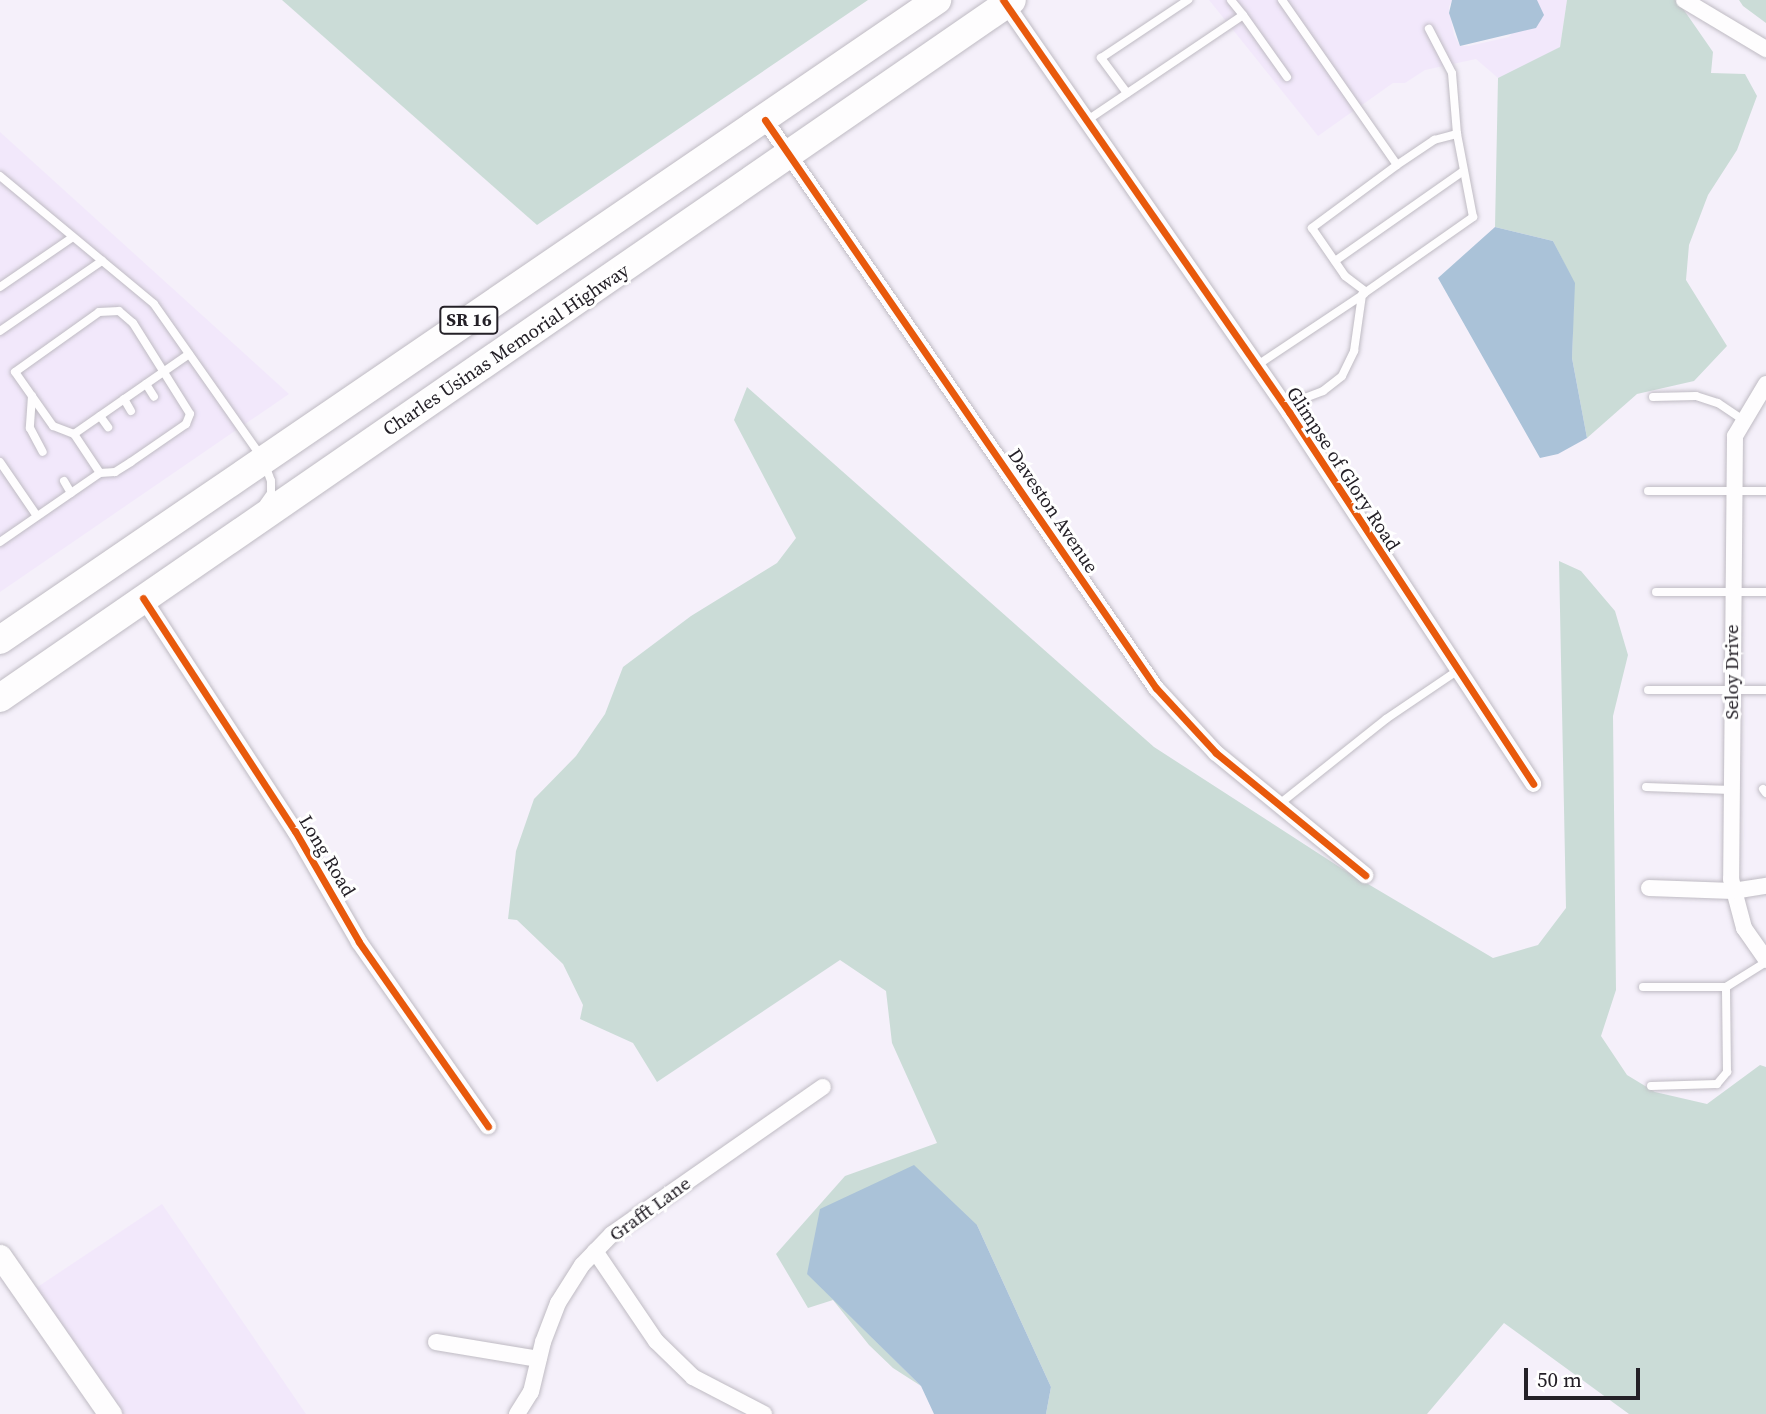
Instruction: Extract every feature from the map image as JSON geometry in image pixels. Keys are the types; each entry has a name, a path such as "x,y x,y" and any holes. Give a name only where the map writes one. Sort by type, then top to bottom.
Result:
{"highway":[{"name":"SR 16","path":"0,640 937,0"},
{"name":"Charles Usinas Memorial Highway","path":"0,698 790,156 1007,1"}],"street":[{"name":"Glimpse of Glory Road","path":"1007,1 1086,121 1277,397 1533,784"},
{"path":"1691,3 1766,49"},
{"name":"Daveston Avenue","path":"765,120 1156,688 1207,744 1277,806 1366,875"},
{"name":"Seloy Drive","path":"1766,384 1735,436 1732,491 1731,790 1733,891 1744,928 1766,961"},
{"name":"Long Road","path":"143,598 295,831 359,942 488,1126"},
{"path":"1649,888 1733,891 1766,886"},
{"name":"Grafft Lane","path":"517,1414 531,1392 558,1303 595,1251 612,1234 823,1087"},
{"path":"595,1251 656,1341 693,1377 764,1414"},
{"path":"0,1256 101,1411"},
{"path":"436,1342 539,1359"}],"lane":[{"path":"1128,93 1101,58 1188,0"},
{"path":"1231,0 1287,77"},
{"path":"1282,0 1397,165"},
{"path":"1086,121 1243,15"},
{"path":"1256,366 1473,218 1461,173 1452,73 1429,29"},
{"path":"1364,293 1335,261 1312,228 1434,139 1457,134"},
{"path":"1335,261 1461,173"},
{"path":"0,176 154,304 263,459 271,493 263,505 147,585 143,598"},
{"path":"0,288 73,237"},
{"path":"0,331 102,261"},
{"path":"1277,397 1297,401 1324,391 1342,376 1354,351 1364,293"},
{"path":"1,538 100,473 115,472 129,458 175,427 186,425 190,407 133,323 110,308 15,372 53,426 74,434 100,473"},
{"path":"74,434 190,354"},
{"path":"146,384 154,397"},
{"path":"32,396 30,428 43,452"},
{"path":"1653,397 1696,396 1718,403 1743,420"},
{"path":"124,399 131,411"},
{"path":"100,416 108,427"},
{"path":"0,462 37,516"},
{"path":"64,481 71,493"},
{"path":"1648,491 1766,491"},
{"path":"1656,592 1766,592"},
{"path":"1277,806 1386,719 1457,671"},
{"path":"1648,690 1766,690"},
{"path":"1646,788 1731,790"},
{"path":"1643,987 1726,988 1766,961"},
{"path":"1651,1086 1717,1084 1727,1072 1726,988"}],"shaded area":[{"path":"282,0 868,0 537,225"},
{"path":"1209,0 1452,0 1449,7 1454,35 1460,46 1469,46 1509,37 1537,0 1567,0 1560,47 1520,70 1498,78 1476,59 1425,70 1405,83 1393,83 1318,136"},
{"path":"1567,0 1677,0 1713,52 1711,73 1745,74 1757,96 1737,150 1708,195 1689,245 1686,280 1727,346 1694,381 1637,394 1587,438 1572,358 1574,283 1553,241 1495,227 1498,78 1560,47"},
{"path":"1739,0 1766,0 1766,23 1743,6"},
{"path":"0,132 289,394 0,592"},
{"path":"747,387 1154,747 1341,868 1493,958 1538,945 1566,908 1559,561 1581,571 1615,611 1628,655 1613,716 1616,990 1601,1036 1627,1075 1655,1092 1707,1104 1760,1065 1766,1067 1766,1414 1629,1414 1504,1323 1427,1414 1046,1414 1051,1387 977,1225 807,1273 921,1386 893,1368 869,1345 833,1300 808,1308 776,1254 845,1176 937,1143 892,1043 886,991 840,960 657,1082 633,1043 580,1019 583,1005 563,964 517,920 508,919 516,851 534,799 576,756 605,714 623,667 691,616 777,563 796,538 734,420"},
{"path":"162,1204 306,1414 120,1414 33,1290"}],"water":[{"path":"1452,0 1537,0 1544,15 1536,28 1460,46 1449,13"},
{"path":"1495,227 1553,241 1575,283 1572,358 1587,438 1558,454 1540,458 1438,278"},
{"path":"914,1165 977,1225 1051,1387 1046,1414 934,1414 921,1386 807,1274 820,1209"}],"cycle path":[{"path":"1003,0 1289,412 1533,784"},
{"path":"765,120 1156,688 1216,753 1365,875"},
{"path":"143,598 295,831 359,942 488,1126"}]}
